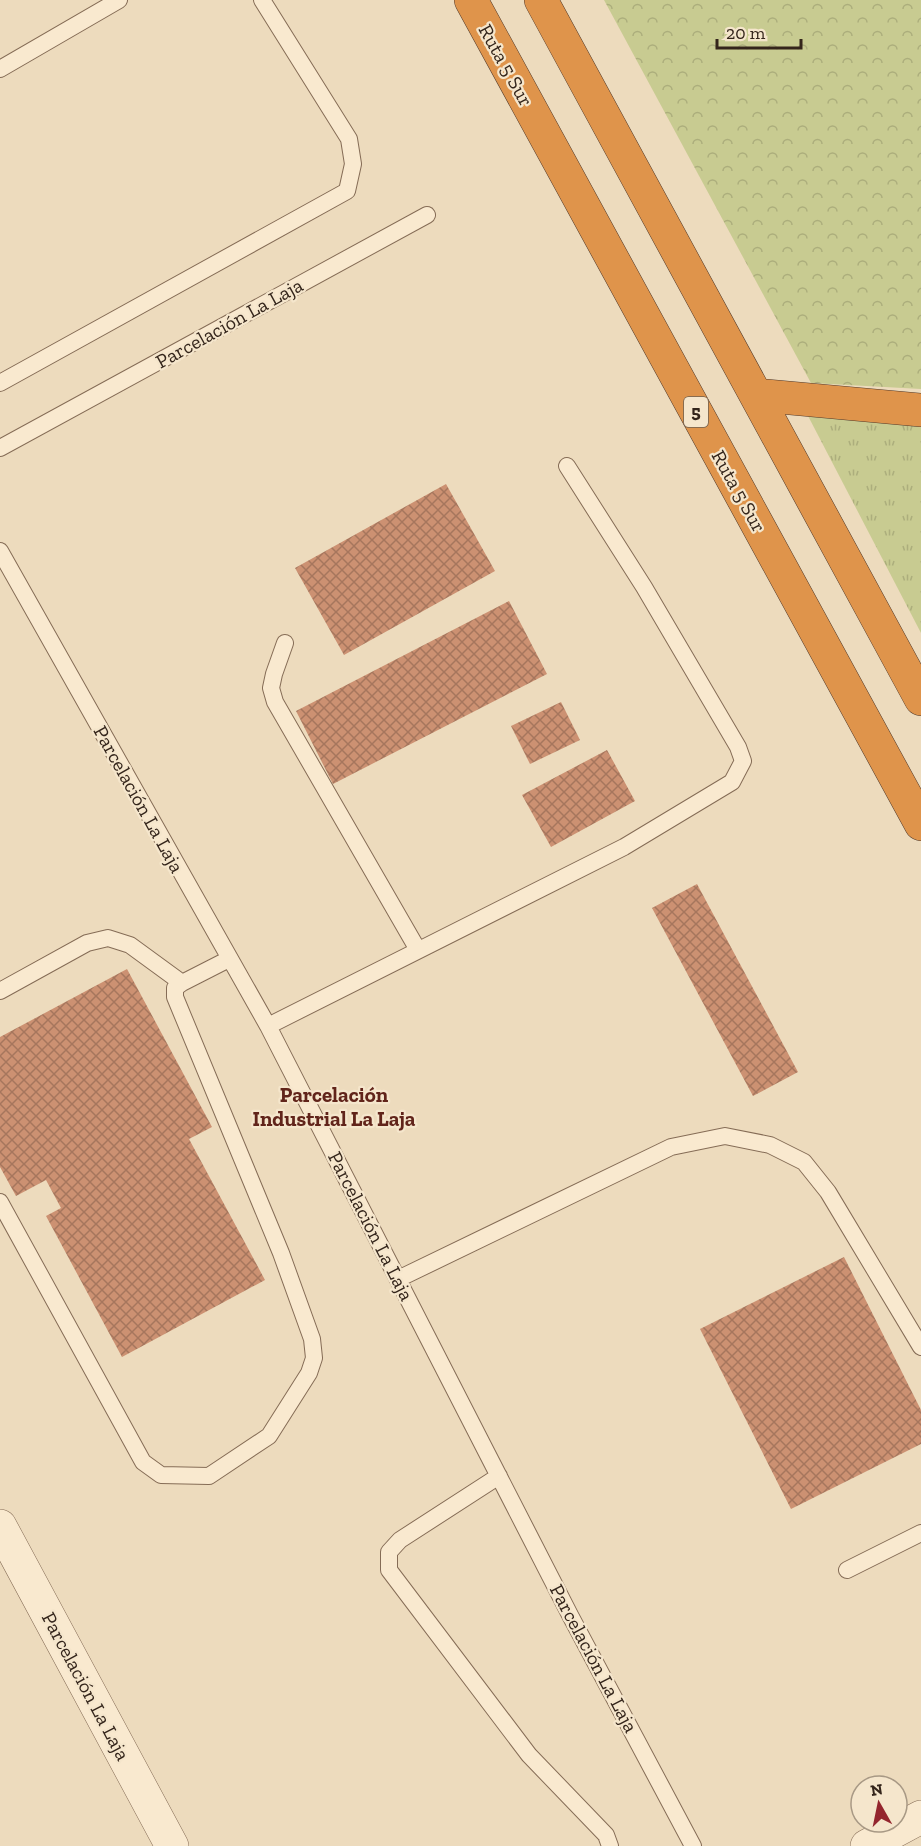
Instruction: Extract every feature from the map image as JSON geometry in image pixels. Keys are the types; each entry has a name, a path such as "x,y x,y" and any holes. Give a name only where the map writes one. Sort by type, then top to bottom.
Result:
{"highway":[{"name":"Ruta 5 Sur","path":"471,0 921,824"},
{"path":"541,0 921,699"},
{"path":"756,395 921,410"}],"street":[{"name":"Parcelación La Laja","path":"0,1526 172,1846"},
{"path":"867,1846 921,1817"}],"lane":[{"path":"0,69 119,0"},
{"path":"0,383 347,191 353,164 349,139 262,0"},
{"name":"Parcelación La Laja","path":"0,448 427,215"},
{"path":"268,1026 624,847 732,782 743,761 738,747 644,587 567,466"},
{"name":"Parcelación La Laja","path":"0,551 268,1026 572,1617 693,1846"},
{"path":"285,642 271,688 275,702 418,950"},
{"path":"0,991 87,943 108,938 130,945 182,983"},
{"path":"0,1202 143,1462 161,1475 209,1476 269,1436 309,1373 314,1358 312,1339 281,1253 175,997 175,988 182,983 229,959"},
{"path":"398,1279 671,1147 725,1136 770,1145 804,1162 828,1192 921,1347"},
{"path":"499,1476 400,1540 389,1552 389,1570 530,1755 606,1835 610,1846"},
{"path":"847,1570 921,1533"}],"green space":[{"path":"604,0 921,0 921,389 811,383"},
{"path":"807,414 921,426 921,633"}],"building":[{"path":"446,484 495,571 344,655 295,568"},
{"path":"509,601 547,674 333,784 296,711"},
{"path":"561,702 580,740 530,764 511,726"},
{"path":"607,750 635,801 551,847 522,795"},
{"path":"697,884 798,1072 753,1096 652,908"},
{"path":"127,969 212,1127 189,1139 265,1280 122,1357 46,1216 61,1208 46,1180 16,1196 0,1167 0,1037"},
{"path":"844,1257 921,1410 921,1444 791,1509 700,1329"}],"district":[{"name":"Parcelación Industrial La Laja","path":"334,1106"}]}
